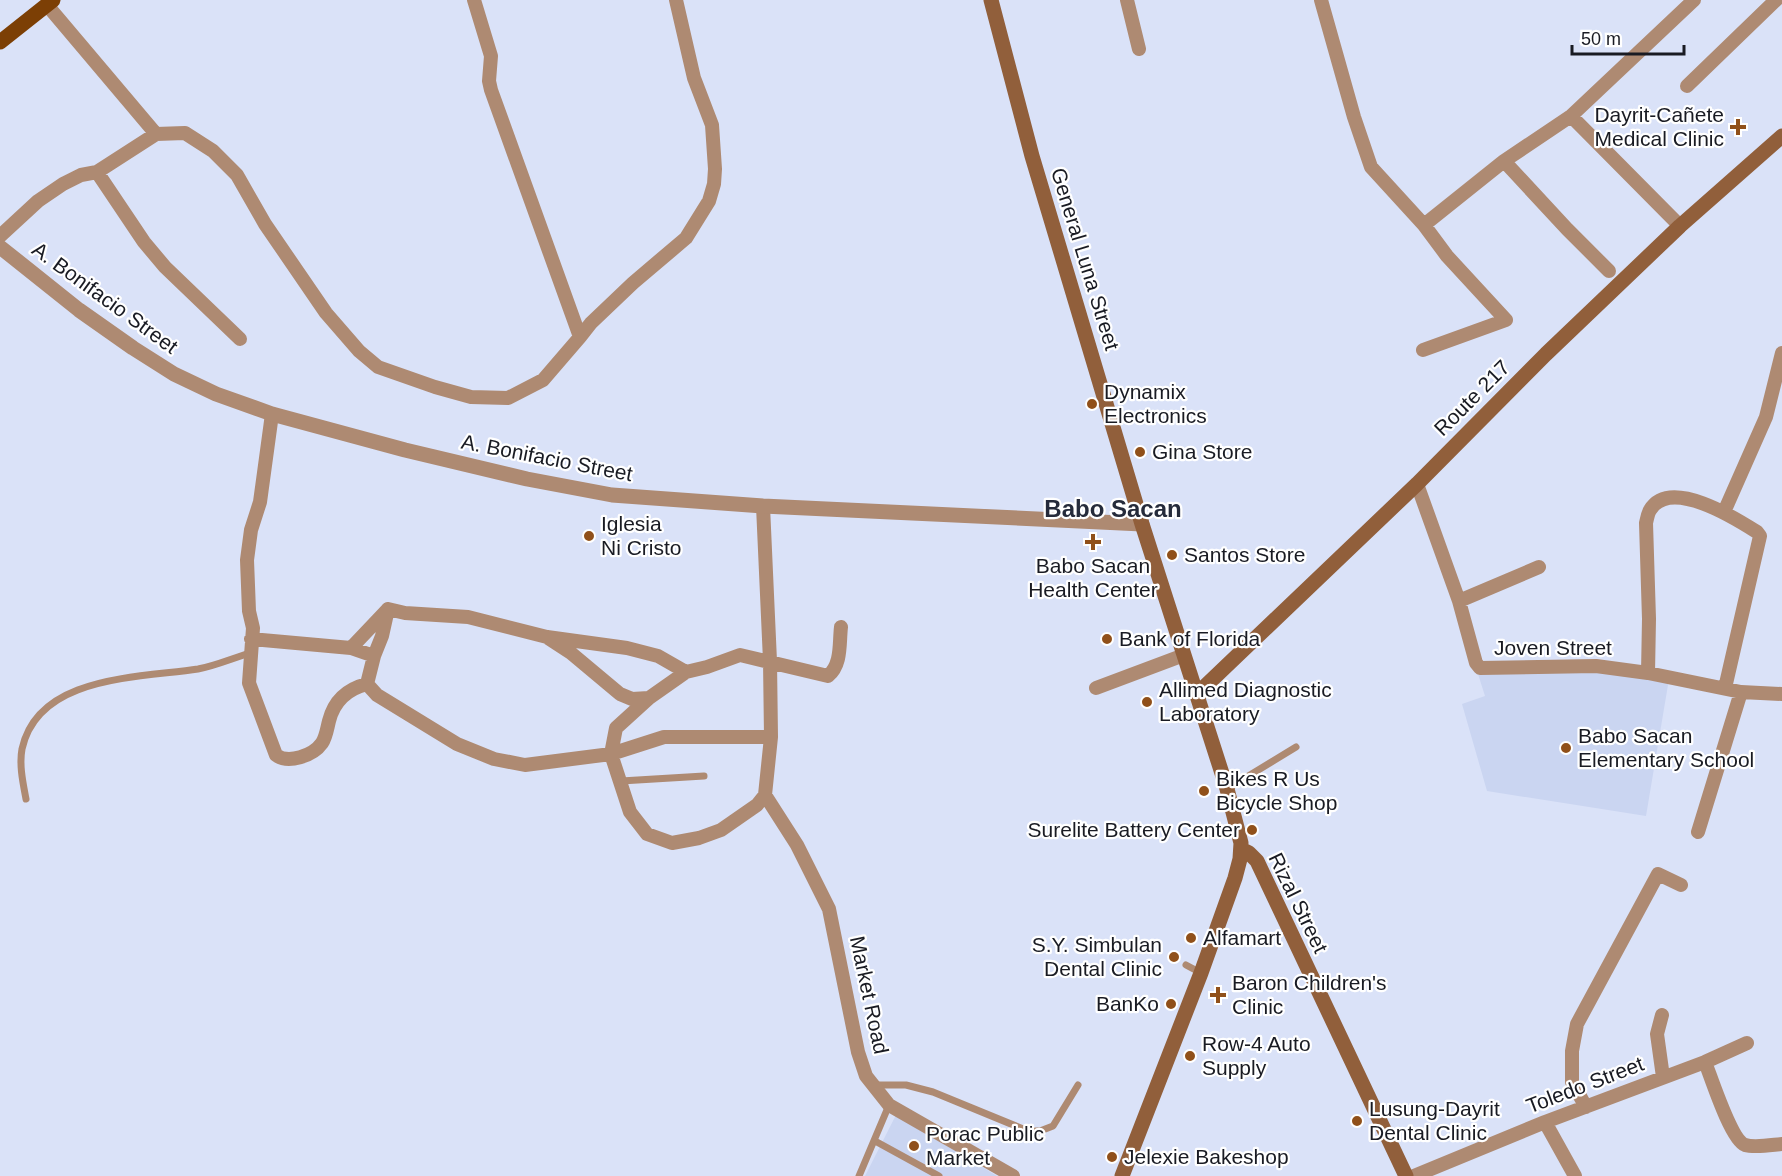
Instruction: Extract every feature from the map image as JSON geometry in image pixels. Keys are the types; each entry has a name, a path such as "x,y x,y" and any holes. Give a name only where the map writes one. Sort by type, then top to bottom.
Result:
{"main road":[{"name":"General Luna Street","path":"990,0 1032,156 1142,524 1240,836 1241,849 1235,878 1201,973 1122,1176"},
{"path":"0,42 50,2"},
{"name":"Route 217","path":"1197,694 1417,484 1530,369 1680,226 1782,136"},
{"name":"Rizal Street","path":"1241,849 1257,861 1406,1176"}],"street":[{"path":"474,0 491,56 489,81 491,90 580,337"},
{"path":"0,236 38,201 63,184 81,175 97,171 156,134 185,133 213,151 237,175 265,224 326,314 359,351 378,367 471,397 508,398 543,380 591,323 633,283 686,238 700,218 711,193 715,169 712,125 694,78 676,0"},
{"path":"1127,0 1139,49"},
{"path":"1321,0 1354,117 1371,167 1424,225 1447,256 1506,320 1423,350"},
{"path":"1424,225 1504,161 1571,116 1694,0"},
{"path":"1687,86 1776,0"},
{"path":"50,2 156,134"},
{"path":"1571,116 1680,226"},
{"path":"1504,161 1566,229 1609,271"},
{"path":"97,171 144,242 165,267 240,339"},
{"name":"A. Bonifacio Street","path":"0,247 88,316 174,374 216,394 272,414 405,450 527,479 612,495 763,506 1142,524"},
{"path":"1724,512 1766,417 1782,353"},
{"path":"272,414 260,502 250,530 249,611 253,628 249,683 276,755 281,759 295,758 310,754 317,749 323,742 330,718 339,700 355,687 367,684"},
{"name":"Joven Street","path":"1417,484 1458,601 1476,663 1480,668 1596,666 1648,673 1741,692 1782,694"},
{"path":"1648,673 1646,524 1650,509 1664,498 1687,498 1724,512 1760,536 1725,688"},
{"path":"763,506 770,661 771,737 765,795 757,805 721,830 699,838 672,843 647,834 630,812 611,754 616,728 649,698 686,672 740,655 770,661 828,676 835,670 838,662 841,627"},
{"path":"1458,601 1539,567"},
{"path":"351,648 388,609"},
{"path":"367,684 388,609"},
{"path":"388,609 405,613 468,617 547,637 627,648 658,656 686,672"},
{"path":"547,637 620,694 632,699 649,698"},
{"path":"251,646 351,648 374,656"},
{"path":"1096,688 1184,655"},
{"path":"367,684 377,695 457,744 494,759 525,765 611,754 664,737 771,737"},
{"path":"1698,832 1741,692"},
{"name":"Market Road","path":"765,795 797,845 829,909 858,1052 866,1076 889,1105 1013,1176"},
{"path":"1586,1107 1572,1082 1572,1051 1577,1024 1658,874 1681,885"},
{"path":"1662,1015 1657,1034 1663,1077"},
{"name":"Toledo Street","path":"1414,1176 1545,1122 1705,1062 1747,1043"},
{"path":"1705,1062 1732,1130 1739,1141 1746,1145 1782,1144"},
{"path":"1545,1122 1575,1176"}],"lane":[{"path":"26,799 21,776 22,749 29,729 44,710 60,697 120,678 200,668 251,646"},
{"path":"1227,789 1296,747"},
{"path":"621,781 704,777"},
{"path":"1186,965 1201,973"},
{"path":"872,1085 906,1085 933,1092 1028,1131 1040,1131 1053,1126 1078,1085"},
{"path":"859,1176 889,1105"},
{"path":"875,1141 934,1175"}],"shaded area":[{"name":"Babo Sacan Elementary School","path":"1562,669 1669,679 1646,816 1487,791 1462,704 1485,696 1478,674"},
{"name":"Porac Public Market","path":"896,1115 997,1176 865,1176"}],"place":[{"name":"Dayrit-Cañete Medical Clinic","path":"1738,127"},
{"name":"Dynamix Electronics","path":"1092,404"},
{"name":"Gina Store","path":"1140,452"},
{"name":"Iglesia Ni Cristo","path":"589,536"},
{"name":"Babo Sacan Health Center","path":"1093,542"},
{"name":"Santos Store","path":"1172,555"},
{"name":"Bank of Florida","path":"1107,639"},
{"name":"Allimed Diagnostic Laboratory","path":"1147,702"},
{"name":"Babo Sacan Elementary School","path":"1566,748"},
{"name":"Bikes R Us Bicycle Shop","path":"1204,791"},
{"name":"Surelite Battery Center","path":"1252,830"},
{"name":"Alfamart","path":"1191,938"},
{"name":"S.Y. Simbulan Dental Clinic","path":"1174,957"},
{"name":"Baron Children's Clinic","path":"1218,995"},
{"name":"BanKo","path":"1171,1004"},
{"name":"Row-4 Auto Supply","path":"1190,1056"},
{"name":"Lusung-Dayrit Dental Clinic","path":"1357,1121"},
{"name":"Porac Public Market","path":"914,1146"},
{"name":"Jelexie Bakeshop","path":"1112,1157"}],"district":[{"name":"Babo Sacan","path":"1113,509"}]}
